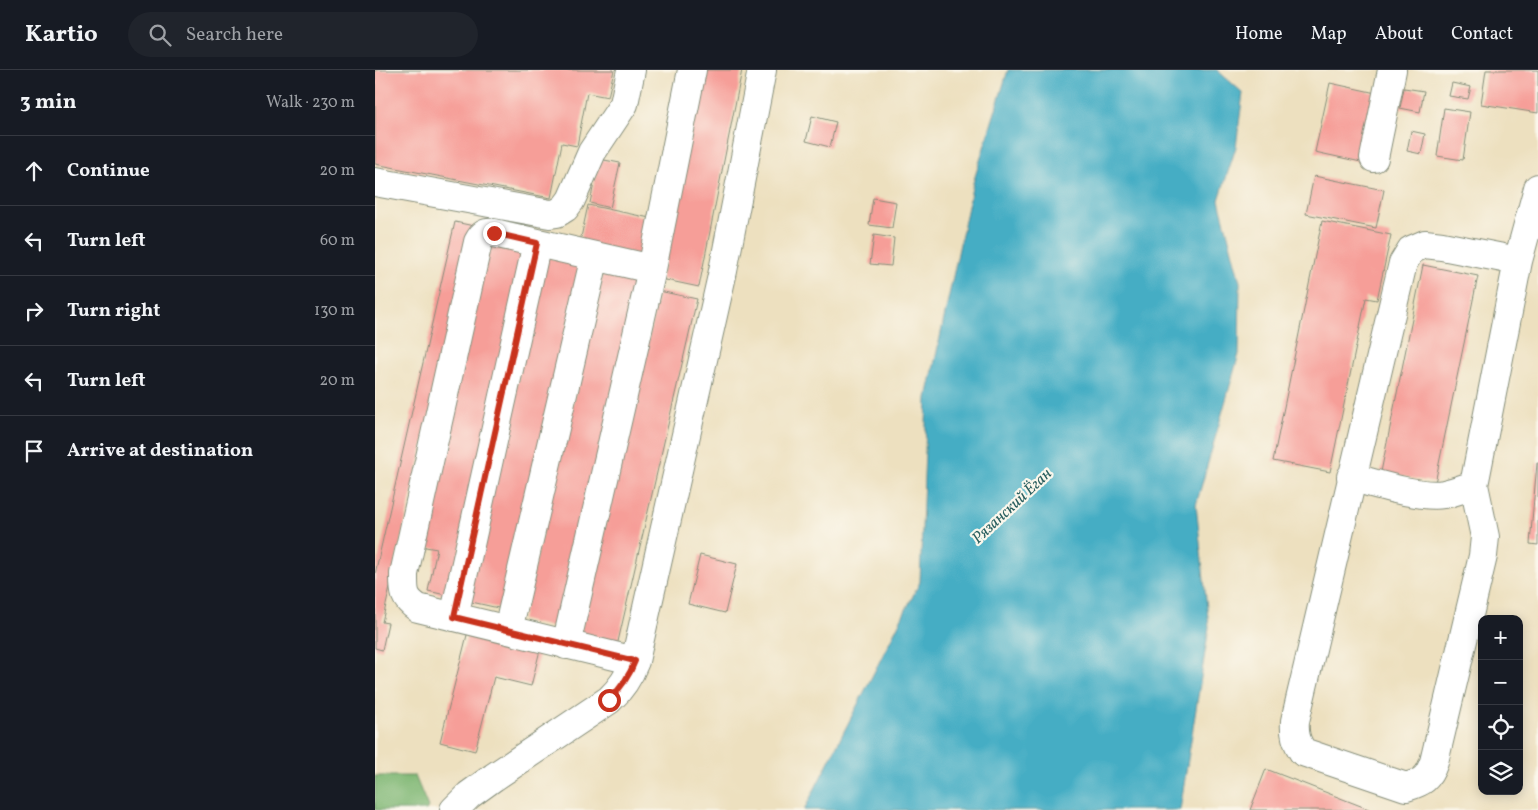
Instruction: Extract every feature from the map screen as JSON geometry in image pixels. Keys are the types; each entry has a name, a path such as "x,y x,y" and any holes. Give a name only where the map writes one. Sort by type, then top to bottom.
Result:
{"street":[{"path":"375,182 550,214 557,213 565,208 571,200 592,152 624,104 631,70"},
{"path":"566,645 652,269 692,70"},
{"path":"454,810 469,795 494,777 609,700 621,688 630,674 635,661 723,271 762,70"},
{"path":"1374,158 1391,70"},
{"path":"1518,261 1425,244 1411,250 1403,263 1295,721 1296,742 1303,752 1406,787 1419,783 1429,774 1433,762 1483,556 1485,537 1475,485 1518,261 1538,188"},
{"path":"635,661 418,608 408,601 404,590 404,574 478,242 481,236 486,232 652,269"},
{"path":"454,617 537,243"},
{"path":"508,630 595,256"},
{"path":"1351,477 1416,493 1432,495 1444,494 1475,485"}],"green space":[{"path":"375,776 415,776 428,807 426,810 375,810"}],"water":[{"name":"Рязанский Ёган","path":"1008,70 1217,70 1243,93 1236,147 1219,200 1240,282 1239,354 1196,505 1209,627 1180,810 804,810 920,582 927,398 973,183"}],"building":[{"path":"375,70 614,70 608,97 587,93 577,146 562,143 551,198 375,164"},
{"path":"703,70 742,70 699,287 661,279"},
{"path":"1486,70 1538,70 1538,113 1481,104"},
{"path":"1330,83 1376,93 1361,162 1315,152"},
{"path":"1452,83 1471,87 1468,99 1449,96"},
{"path":"1404,88 1424,91 1420,112 1400,108"},
{"path":"1444,108 1470,112 1463,160 1437,156"},
{"path":"812,116 836,122 830,147 806,141"},
{"path":"1411,131 1425,134 1421,154 1407,151"},
{"path":"599,159 620,163 610,208 590,203"},
{"path":"1314,176 1384,190 1376,228 1306,214"},
{"path":"873,198 896,202 892,228 869,225"},
{"path":"588,205 650,218 642,256 580,242"},
{"path":"1322,221 1391,235 1377,300 1366,298 1330,472 1273,461"},
{"path":"455,222 474,226 382,622 388,623 382,650 375,648 375,574"},
{"path":"874,235 894,238 891,266 870,264"},
{"path":"486,243 525,252 450,596 428,591 437,549 420,546"},
{"path":"546,257 582,265 503,609 467,601"},
{"path":"1423,265 1478,276 1435,483 1381,472"},
{"path":"604,270 641,279 559,629 522,620"},
{"path":"659,291 697,299 617,646 579,638"},
{"path":"1538,463 1538,545 1530,544"},
{"path":"700,555 737,564 725,613 688,604"},
{"path":"469,627 541,646 531,686 494,677 475,751 440,742"},
{"path":"1266,769 1371,810 1250,810"}],"route":[{"path":"494,233 537,243 454,617 635,661 630,674 621,688 609,700"}]}
